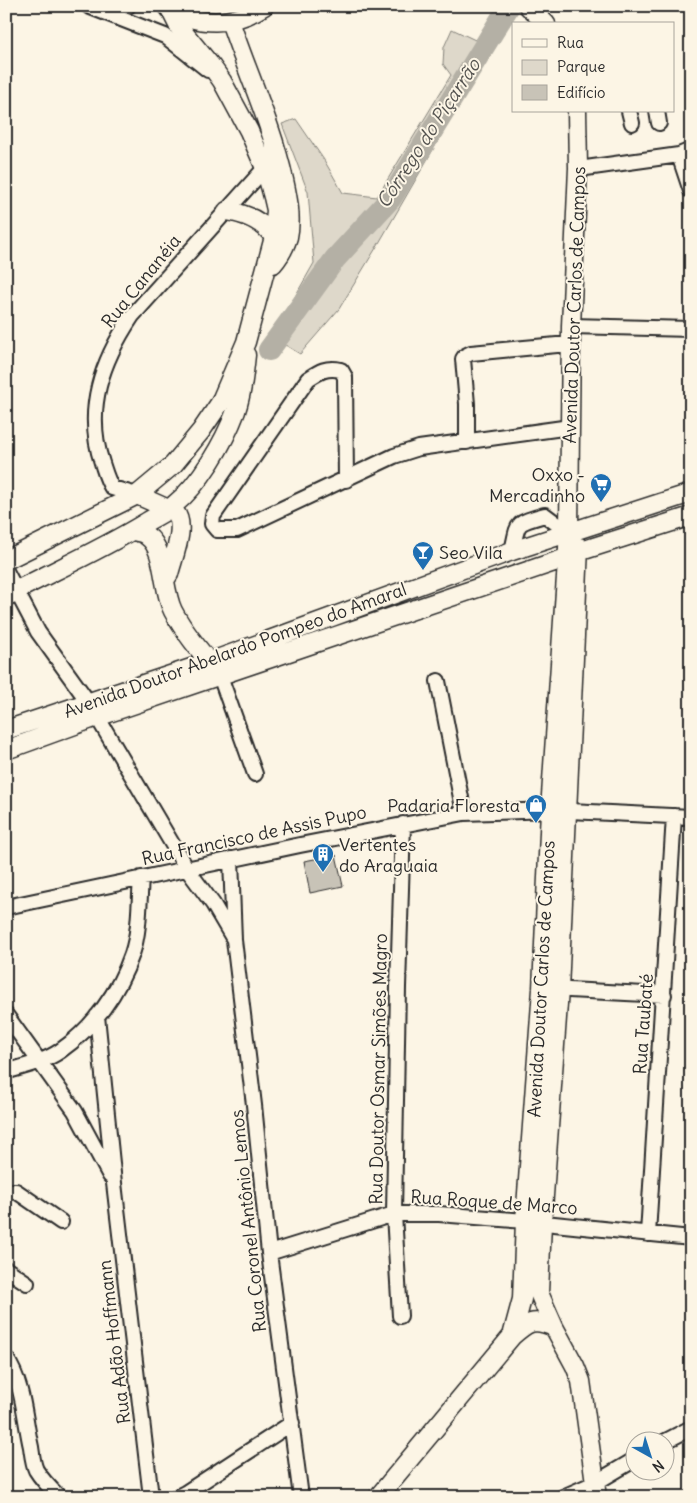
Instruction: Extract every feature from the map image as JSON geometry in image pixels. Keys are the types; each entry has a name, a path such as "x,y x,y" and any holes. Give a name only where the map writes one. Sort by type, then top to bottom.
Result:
{"main road":[{"path":"168,7 178,14 194,20 212,22 230,21 252,14 264,6"},
{"path":"528,6 544,22"},
{"path":"542,6 555,22"},
{"path":"168,7 179,27 222,82 249,131 272,164 288,197 290,222 288,237 282,253 265,274"},
{"path":"6,560 137,495 172,465 201,431 220,403 246,342 274,237 276,210 264,109 230,21"},
{"name":"Avenida Doutor Carlos de Campos","path":"577,112 582,168"},
{"name":"Avenida Doutor Carlos de Campos","path":"378,1497 512,1336 522,1299 534,1222 551,989 574,531 575,326 586,112"},
{"path":"227,211 240,213 257,220 274,237"},
{"name":"Avenida Doutor Carlos de Campos","path":"574,531 570,427 570,345 575,326"},
{"path":"12,593 169,510 191,488 208,465 236,410 244,378 246,342"},
{"name":"Avenida Doutor Abelardo Pompeo do Amaral","path":"6,750 93,710 209,662 512,551 691,493"},
{"path":"137,495 175,512 180,517 181,529 169,574 164,582"},
{"name":"Avenida Doutor Abelardo Pompeo do Amaral","path":"6,730 93,710 220,676 691,516"},
{"path":"133,530 147,535 154,543 160,556 164,582 173,611 220,676"},
{"path":"410,588 416,608"},
{"name":"Avenida Doutor Carlos de Campos","path":"534,1222 539,1294 554,1327"},
{"path":"512,1336 531,1322 540,1321 554,1327 575,1366 581,1382 596,1490"}],"street":[{"path":"88,6 165,36 222,82"},
{"path":"95,6 116,9 128,6"},
{"path":"582,168 685,153 691,191"},
{"name":"Rua Cananéia","path":"137,495 112,488 107,480 98,452 95,415 98,388 106,362 115,340 132,316 207,231 272,164"},
{"path":"575,326 691,329"},
{"path":"467,442 467,404 463,360 466,356 471,353 570,345"},
{"path":"346,480 345,377 341,370 330,368 320,370 308,379 213,516 212,524 217,530 237,530 346,480 394,456 419,448 570,427"},
{"path":"512,551 518,525 521,522 545,515 574,531"},
{"name":"Rua Coronel Antônio Lemos","path":"6,571 12,593 93,710 187,869 213,904 234,940"},
{"path":"220,676 255,774"},
{"path":"438,681 464,813"},
{"name":"Rua Francisco de Assis Pupo","path":"6,907 464,813 559,811 691,817"},
{"name":"Rua Taubaté","path":"648,1234 674,816"},
{"name":"Rua Doutor Osmar Simões Magro","path":"400,1316 394,1214 403,824"},
{"name":"Rua Coronel Antônio Lemos","path":"231,860 234,940 254,1105 269,1253 301,1497"},
{"path":"6,1072 38,1062 59,1052 78,1037 114,993 132,953 138,926 141,878"},
{"path":"551,989 664,995"},
{"name":"Rua Adão Hoffmann","path":"6,1015 75,1111 114,1183"},
{"name":"Rua Adão Hoffmann","path":"97,1016 114,1183 151,1497"},
{"path":"6,1191 16,1191 61,1222"},
{"name":"Rua Roque de Marco","path":"269,1253 394,1214 439,1214 691,1238"},
{"path":"6,1268 27,1283"},
{"path":"6,1358 13,1368 22,1395 26,1425 36,1469 59,1497"},
{"path":"177,1497 186,1493 292,1423"},
{"path":"674,1437 691,1428"},
{"path":"563,1497 596,1490 624,1468"}],"green space":[{"path":"452,29 492,48 339,309 300,354 272,337 314,263 308,192 282,124 296,119 324,160 343,193 377,197 451,75 443,64 444,47"}],"building":[{"name":"Vertentes do Araguaia","path":"336,855 343,886 310,893 304,861"}],"waterway":[{"name":"Córrego do Piçarrão","path":"269,350 335,259 391,198 509,6"}],"place":[{"name":"Oxxo - Mercadinho","path":"601,503"},
{"name":"Seo Vila","path":"423,571"},
{"name":"Padaria Floresta","path":"536,824"},
{"name":"Vertentes do Araguaia","path":"323,873"}]}
